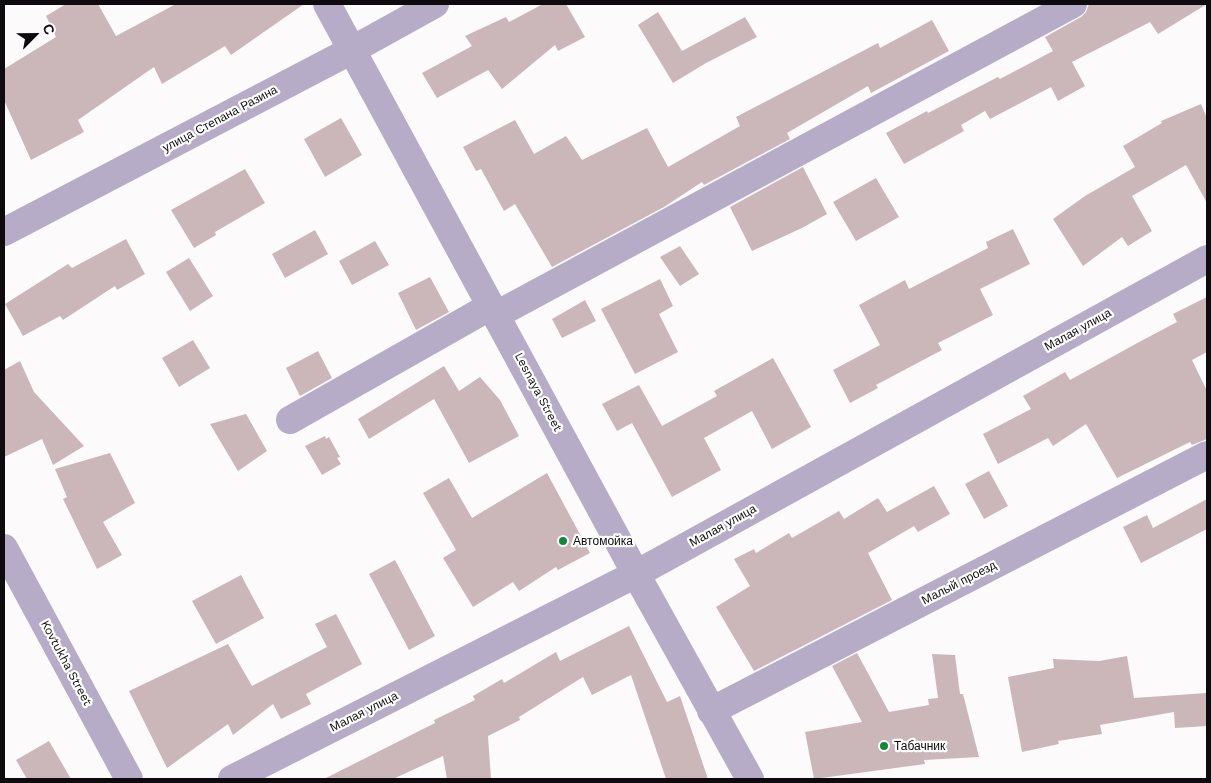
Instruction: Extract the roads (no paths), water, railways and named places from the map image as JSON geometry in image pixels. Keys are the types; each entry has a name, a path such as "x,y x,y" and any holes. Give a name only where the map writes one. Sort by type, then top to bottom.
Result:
{"street":[{"name":"Lesnaya Street","path":"327,4 636,574 750,779"},
{"name":"улица Степана Разина","path":"4,232 352,50 435,4"},
{"path":"290,420 1073,4"},
{"name":"Малая улица","path":"232,779 636,574 1207,259"},
{"name":"Малый проезд","path":"711,711 1207,455"},
{"name":"Kovtukha Street","path":"4,548 129,779"}],"place":[{"name":"Автомойка","path":"563,541"},
{"name":"Табачник","path":"884,746"}]}
